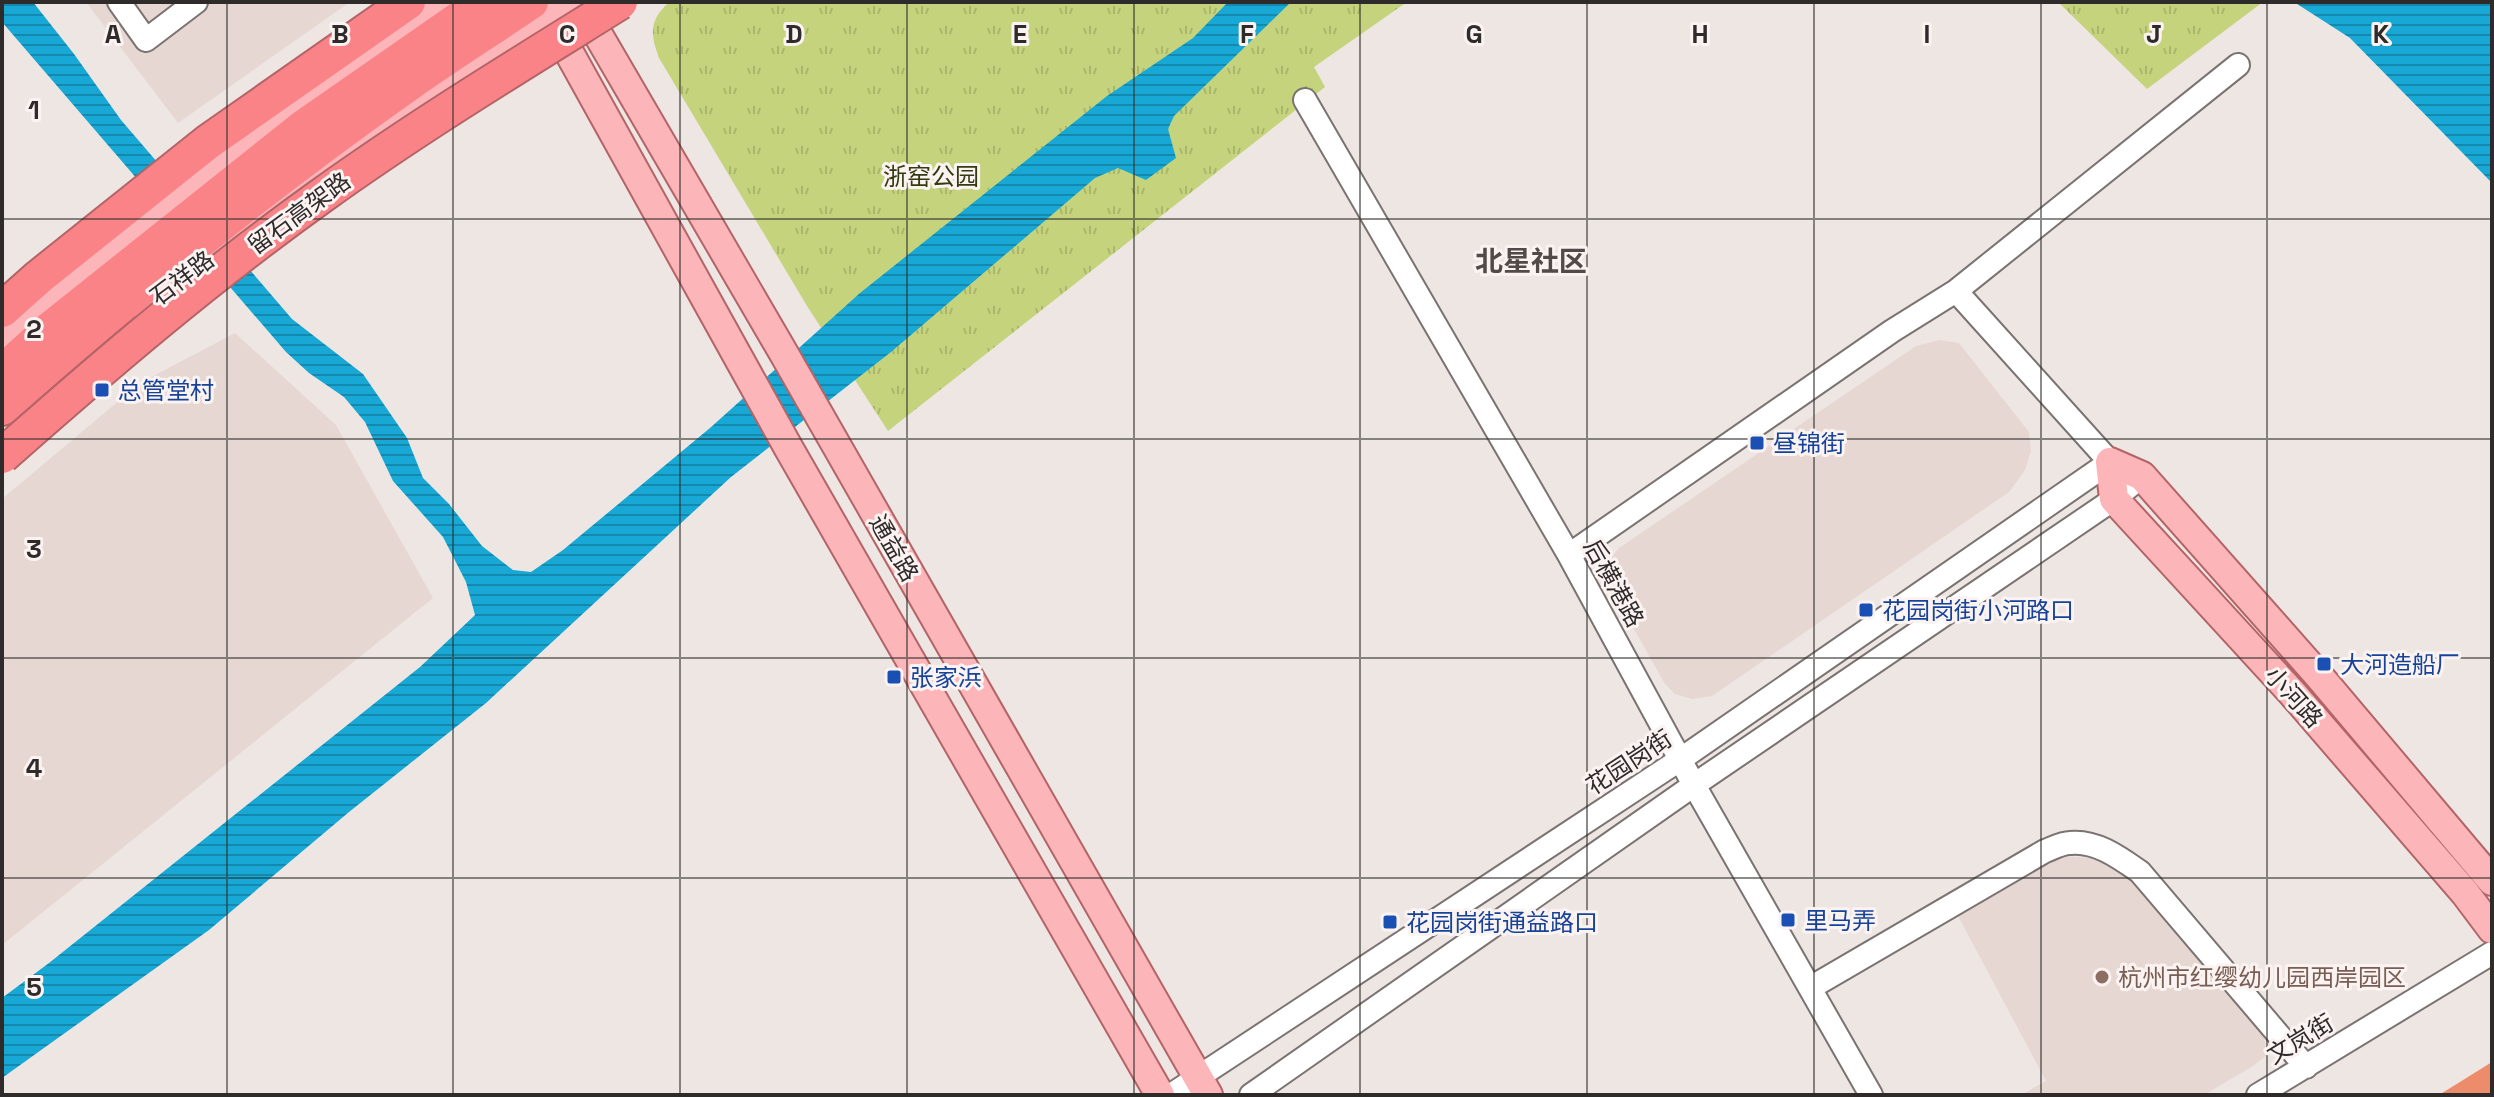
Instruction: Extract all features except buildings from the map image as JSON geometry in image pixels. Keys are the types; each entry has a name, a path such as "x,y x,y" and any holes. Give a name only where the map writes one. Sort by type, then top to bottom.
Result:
{"highway":[{"path":"2,310 208,142 408,2"},
{"path":"2,372 51,328 302,128 483,2"},
{"name":"留石高架路","path":"2,456 191,293 321,196 442,114 620,2"},
{"name":"留石高架路","path":"2,408 181,256 300,163 411,83 547,5"}],"main road":[{"path":"2,340 51,296 193,183 443,2"},
{"name":"通益路","path":"579,2 1203,1085"},
{"name":"通益路","path":"547,5 788,447 1160,1095"},
{"name":"石祥路","path":"2,429 74,361 547,5"},
{"path":"2110,462 2114,499"},
{"name":"小河路","path":"2110,462 2142,476 2319,676 2492,881"},
{"name":"小河路","path":"2114,499 2293,694 2465,893 2492,929"}],"street":[{"path":"119,2 146,40 196,2"},
{"path":"1569,555 1892,331 1956,291 2238,65"},
{"name":"后横港路","path":"1305,100 1569,555 1694,785 1871,1095"},
{"name":"小河路","path":"1956,291 2110,462"},
{"name":"花园岗街","path":"1171,1095 1203,1085 2110,462"},
{"path":"1251,1095 1694,785 2114,499 2142,476"},
{"path":"1810,988 2045,851 2069,842 2094,845 2116,855 2140,872 2306,1067"},
{"name":"文岚街","path":"2258,1095 2492,953"}],"shaded area":[{"path":"86,2 350,2 178,123"},
{"path":"235,333 336,425 433,598 2,945 2,499 140,383"},
{"path":"1940,340 1959,343 2029,432 2031,451 2025,470 2009,492 1712,696 1692,699 1675,694 1665,684 1607,581 1605,570 1608,562 1619,548 1916,346"},
{"name":"杭州市红缨幼儿园西岸园区","path":"2060,856 2090,858 2121,869 2264,1037 2267,1055 2204,1095 2021,1095 2046,1081 1958,916"}],"green space":[{"name":"浙窑公园","path":"669,2 1407,2 1314,67 1325,87 888,431 807,306 659,58 653,28 658,15"},
{"path":"2058,2 2263,2 2147,89"}],"water":[{"path":"2,2 33,2 121,120 292,319 363,374 407,438 423,478 449,504 482,546 513,570 531,572 563,550 710,428 860,293 1107,96 1193,38 1228,2 1291,2 1174,116 1168,129 1176,158 1146,180 1118,168 1095,178 891,352 731,477 486,703 349,812 209,930 2,1078 2,998 420,667 475,615 466,582 443,537 393,481 365,422 344,397 309,373 286,352 2,22"},
{"path":"2294,2 2492,2 2492,183 2350,38"}],"place":[{"name":"总管堂村","path":"102,390"},
{"name":"昼锦街","path":"1757,443"},
{"name":"花园岗街小河路口","path":"1866,610"},
{"name":"大河造船厂","path":"2324,664"},
{"name":"张家浜","path":"894,677"},
{"name":"里马弄","path":"1788,920"},
{"name":"花园岗街通益路口","path":"1390,922"},
{"name":"杭州市红缨幼儿园西岸园区","path":"2102,977"}],"district":[{"name":"北星社区","path":"1531,261"}]}
